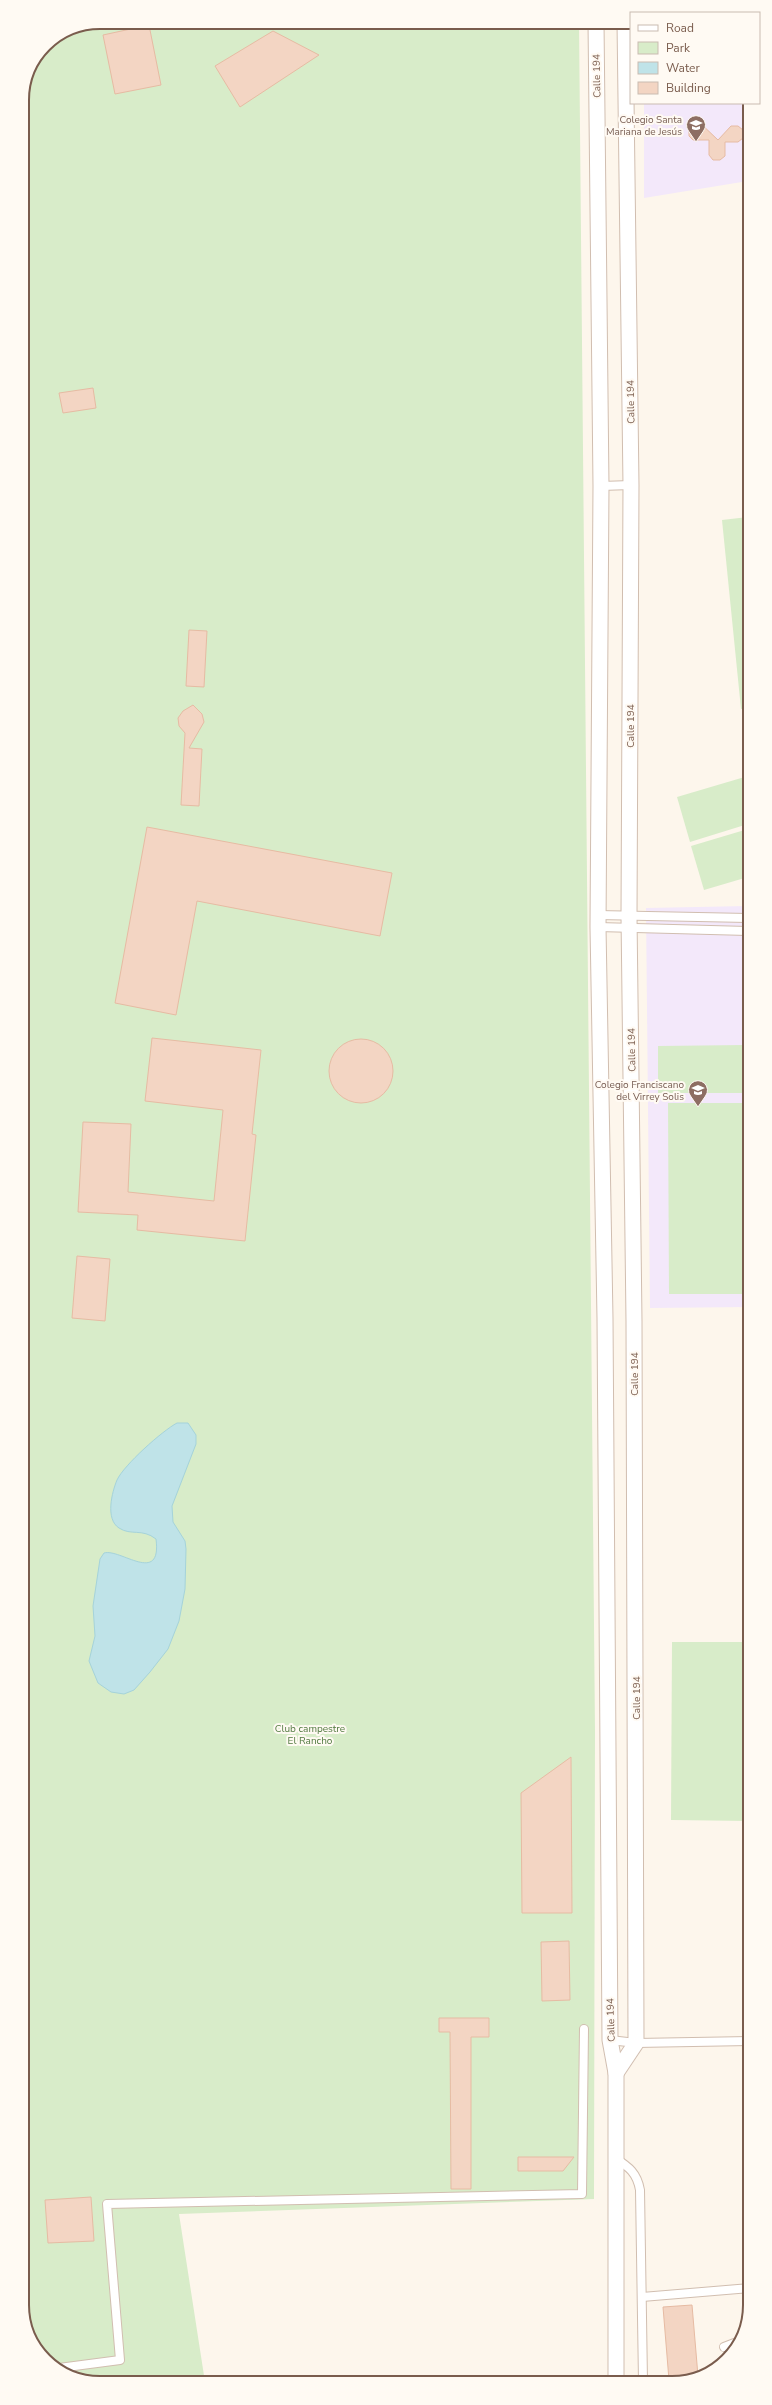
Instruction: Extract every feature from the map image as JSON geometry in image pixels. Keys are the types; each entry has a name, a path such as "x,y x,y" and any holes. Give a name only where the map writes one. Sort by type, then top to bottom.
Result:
{"street":[{"name":"Calle 194","path":"596,29 601,486 598,921 605,1318 610,2040 616,2073 616,2376"},
{"name":"Calle 194","path":"625,29 631,485 629,922 634,1353 636,2043"},
{"path":"616,2073 636,2043"}],"lane":[{"path":"601,486 631,485"},
{"path":"598,921 629,922 743,918"},
{"path":"598,921 743,931"},
{"path":"67,2367 120,2360 107,2204 582,2194 584,2029"},
{"path":"610,2040 636,2043 743,2041"},
{"path":"615,2158 630,2168 638,2178 640,2190 643,2376"},
{"path":"642,2297 743,2289"},
{"path":"724,2346 731,2344"}],"shaded area":[{"name":"Colegio Santa Mariana de Jesús","path":"644,104 743,104 743,182 644,198"},
{"name":"Colegio Franciscano del Virrey Solis","path":"743,906 743,1307 650,1308 646,908"}],"green space":[{"name":"Club campestre El Rancho","path":"579,29 595,1731 594,2199 179,2214 204,2376 96,2376 73,2371 53,2358 41,2344 34,2332 31,2323 29,2305 30,86 34,73 41,61 53,47 73,34 86,30"},
{"path":"743,518 743,709 741,709 722,520"},
{"path":"743,777 743,826 690,842 677,797"},
{"path":"743,830 743,878 704,890 691,846"},
{"path":"743,1045 743,1093 658,1093 658,1046"},
{"path":"668,1103 743,1103 743,1294 669,1294"},
{"path":"672,1642 743,1642 743,1821 671,1820"}],"water":[{"path":"177,1423 188,1423 196,1435 196,1444 172,1506 173,1522 185,1541 186,1549 185,1589 179,1621 168,1649 134,1690 124,1694 111,1692 98,1683 89,1661 95,1636 93,1606 100,1559 104,1553 111,1553 138,1562 146,1563 153,1560 156,1553 156,1539 146,1534 128,1532 119,1528 115,1524 111,1512 113,1491 117,1480 135,1457 170,1427"}],"building":[{"path":"131,29 150,29 161,85 115,94 103,35"},
{"path":"273,31 319,55 240,107 215,66"},
{"path":"697,120 718,140 731,126 738,126 743,130 743,138 738,142 725,142 725,156 720,160 713,160 709,155 709,140 693,140 689,136 689,128"},
{"path":"93,388 96,408 63,413 59,393"},
{"path":"189,630 207,631 204,687 186,686"},
{"path":"193,705 202,714 204,722 189,748 202,749 199,806 181,805 185,733 179,726 178,718 183,711"},
{"path":"147,827 392,873 380,936 197,901 176,1015 115,1003"},
{"path":"152,1038 261,1050 252,1134 256,1135 245,1241 137,1230 138,1215 78,1212 83,1122 131,1124 128,1192 214,1201 223,1110 145,1101"},
{"path":"355,1039 367,1039 384,1048 391,1059 393,1071 391,1083 384,1094 367,1103 355,1103 343,1098 334,1089 329,1077 329,1065 334,1053 343,1044"},
{"path":"77,1256 110,1259 105,1321 72,1318"},
{"path":"571,1757 572,1913 522,1913 521,1793"},
{"path":"569,1941 570,2000 542,2001 541,1942"},
{"path":"439,2018 489,2018 489,2037 471,2037 471,2189 451,2189 450,2032 439,2032"},
{"path":"518,2157 574,2157 563,2171 518,2171"},
{"path":"91,2197 94,2241 48,2243 45,2200"},
{"path":"692,2305 698,2371 690,2374 669,2376 663,2307"}],"place":[{"name":"Colegio Santa Mariana de Jesús","path":"696,142"},
{"name":"Colegio Franciscano del Virrey Solis","path":"698,1107"}]}
